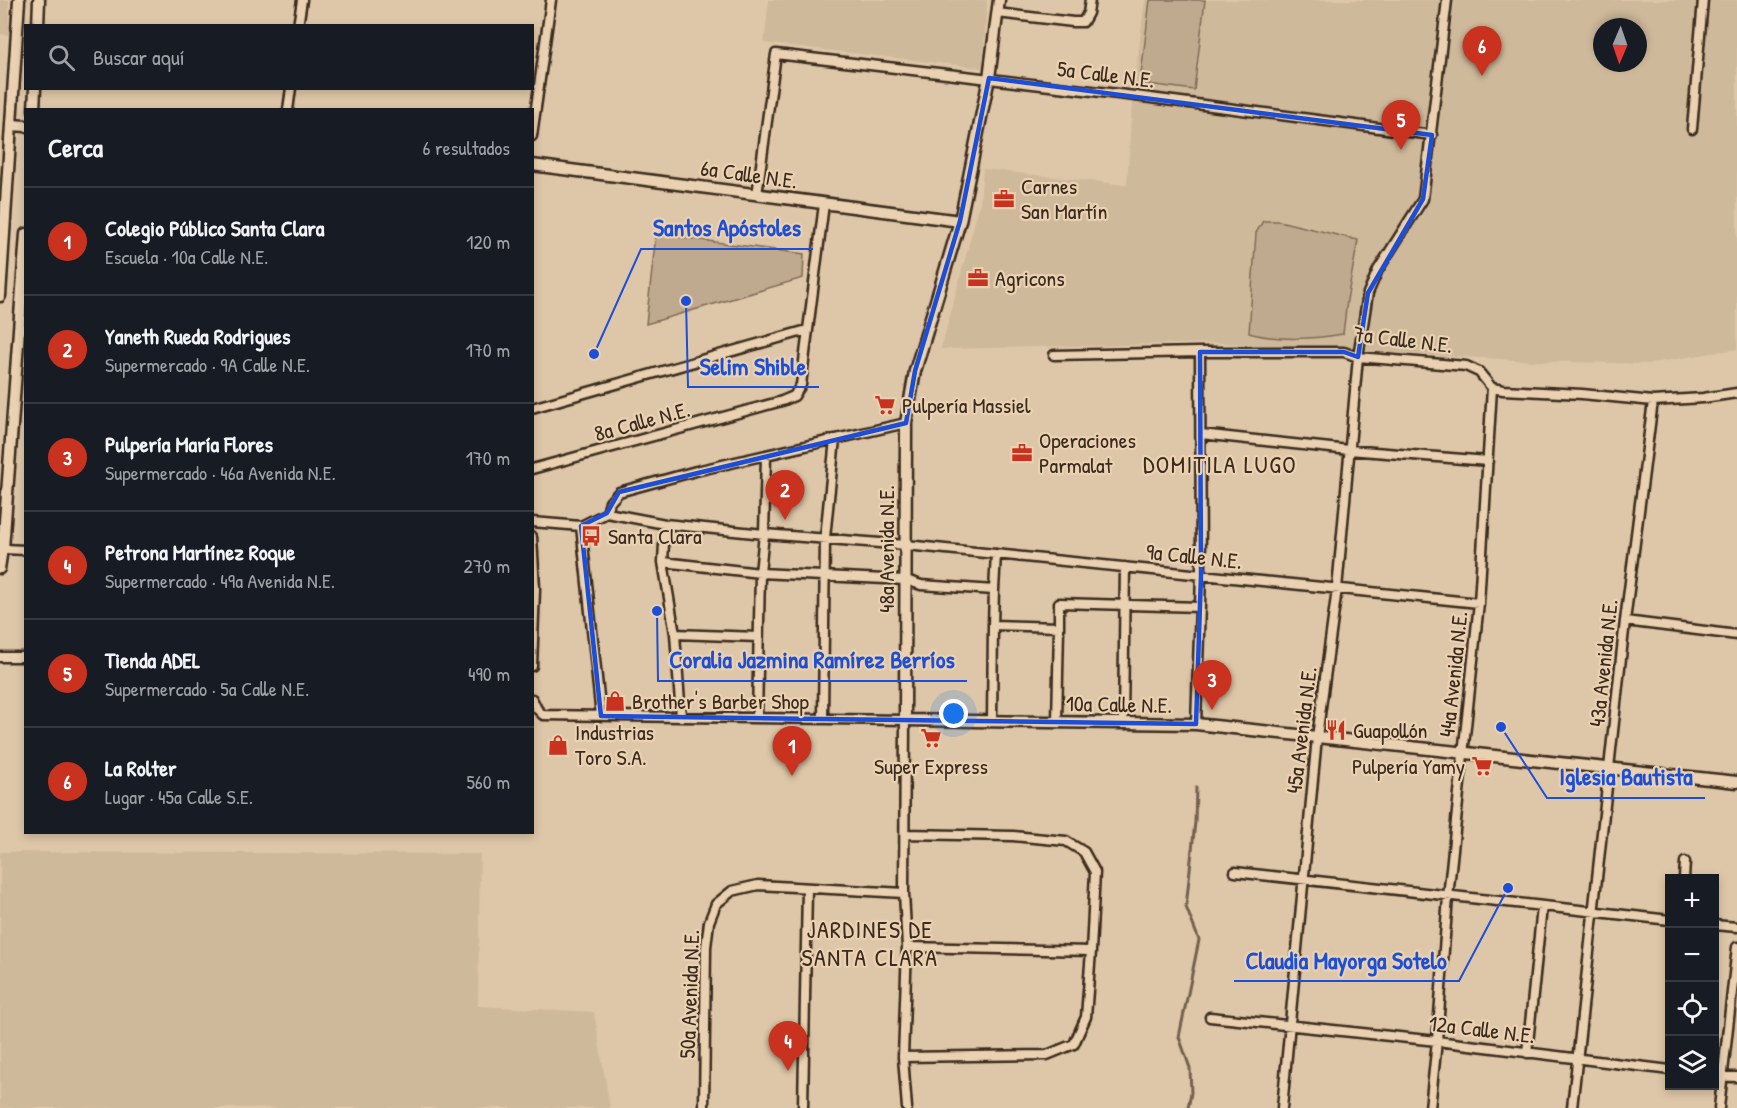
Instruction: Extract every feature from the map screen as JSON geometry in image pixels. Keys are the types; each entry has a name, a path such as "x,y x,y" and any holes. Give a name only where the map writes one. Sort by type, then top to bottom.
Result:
{"street":[{"path":"0,296 19,0"},
{"path":"38,24 39,0"},
{"path":"298,24 302,0"},
{"path":"534,122 551,0"},
{"name":"48a Avenida N.E.","path":"907,1108 903,1057 907,947 904,893 906,423 915,371 960,221 989,78 999,0"},
{"path":"997,13 1073,22 1083,21 1088,12 1090,0"},
{"name":"45a Avenida N.E.","path":"1282,1108 1291,1026 1302,880 1336,589 1358,357 1368,293 1378,270 1423,199 1447,0"},
{"path":"1692,129 1703,0"},
{"name":"5a Calle N.E.","path":"757,195 776,54 989,78 1432,135"},
{"path":"34,108 35,90"},
{"path":"288,108 291,90"},
{"path":"11,125 24,126"},
{"name":"6a Calle N.E.","path":"534,165 960,221"},
{"path":"534,407 807,330 824,204"},
{"path":"0,569 24,260"},
{"name":"8a Calle N.E.","path":"534,469 794,396 801,385 807,330"},
{"path":"1196,724 1202,575 1200,352"},
{"name":"7a Calle N.E.","path":"1054,356 1200,352 1344,352 1358,357 1466,366 1479,372 1492,388"},
{"path":"1492,388 1653,401 1737,393"},
{"name":"44a Avenida N.E.","path":"1430,1108 1448,897 1479,603 1492,388"},
{"name":"43a Avenida N.E.","path":"1572,1108 1625,621 1653,401"},
{"path":"607,513 610,502 619,492 696,471 906,423"},
{"path":"1201,434 1349,450 1488,461"},
{"path":"823,719 825,538 835,439"},
{"path":"757,718 760,573 764,534 766,456"},
{"path":"534,522 581,526 607,513 665,524 906,545"},
{"path":"665,524 663,562 675,634 681,717"},
{"path":"581,526 601,716"},
{"name":"9a Calle N.E.","path":"906,545 1479,603"},
{"path":"2,550 24,550"},
{"path":"992,722 996,554"},
{"path":"663,562 760,573 906,580 921,585 994,590"},
{"path":"1123,723 1125,567"},
{"path":"1058,722 1059,603 1200,607"},
{"path":"1625,621 1737,635"},
{"path":"993,625 1059,627"},
{"path":"675,634 759,637"},
{"path":"0,657 24,657"},
{"name":"10a Calle N.E.","path":"535,709 543,715 1196,724 1737,782"},
{"path":"903,1057 1047,1055 1074,1044 1086,1017 1092,951 1095,872 1084,852 1066,841 1014,836 905,834"},
{"path":"1684,874 1685,862"},
{"path":"1235,872 1665,919"},
{"name":"50a Avenida N.E.","path":"704,1108 706,947 709,922 716,904 732,891 758,885 807,888"},
{"path":"803,1108 807,888 904,893"},
{"path":"1527,1053 1542,907"},
{"path":"1719,925 1737,927"},
{"path":"907,947 1092,951"},
{"path":"1719,1069 1737,947"},
{"name":"12a Calle N.E.","path":"1210,1017 1437,1041 1665,1069"},
{"path":"1719,1076 1737,1077"},
{"path":"1718,1090 1719,1108"}],"highlighted area":[{"path":"989,78 1432,135 1423,199 1368,293 1358,357 1344,352 1200,352 1201,575 1196,724 601,716 581,526 607,513 619,492 906,423 915,371 960,221"}],"shaded area":[{"path":"0,0 9,0 9,35 0,34"},
{"path":"769,0 987,0 983,68 764,43"},
{"path":"1145,0 1737,0 1737,349 1646,364 1535,361 1221,343 941,349 980,203 983,169 1127,185 1132,103"},
{"path":"1150,0 1205,0 1194,90 1140,83"},
{"path":"1263,221 1279,221 1358,240 1343,334 1296,338 1260,336 1249,333 1256,233"},
{"path":"656,234 804,254 803,278 646,324"},
{"path":"0,852 480,854 478,1006 594,1012 610,1108 0,1108"}],"waterway":[{"path":"1188,1108 1191,1093 1190,1068 1179,1037 1199,940 1186,907 1195,822 1196,788"}],"place":[{"name":"La Rolter","path":"1482,76"},
{"name":"Tienda ADEL","path":"1401,150"},
{"name":"Carnes San Martín","path":"1004,199"},
{"name":"Agricons","path":"978,278"},
{"name":"Selim Shible","path":"686,301"},
{"name":"Santos Apóstoles","path":"594,354"},
{"name":"Pulpería Massiel","path":"885,405"},
{"name":"Operaciones Parmalat","path":"1022,453"},
{"name":"Yaneth Rueda Rodrigues","path":"785,520"},
{"name":"Santa Clara","path":"591,536"},
{"name":"Coralia Jazmina Ramírez Berríos","path":"657,611"},
{"name":"Brother's Barber Shop","path":"615,701"},
{"name":"Pulpería María Flores","path":"1212,710"},
{"name":"Iglesia Bautista","path":"1501,727"},
{"name":"Guapollón","path":"1336,730"},
{"name":"Super Express","path":"931,738"},
{"name":"Industrias Toro S.A.","path":"558,745"},
{"name":"Pulpería Yamy","path":"1482,766"},
{"name":"Colegio Público Santa Clara","path":"792,776"},
{"name":"Claudia Mayorga Sotelo","path":"1508,888"},
{"name":"Petrona Martínez Roque","path":"788,1071"}],"district":[{"name":"DOMITILA LUGO","path":"1220,464"},
{"name":"JARDINES DE SANTA CLARA","path":"870,943"}]}
